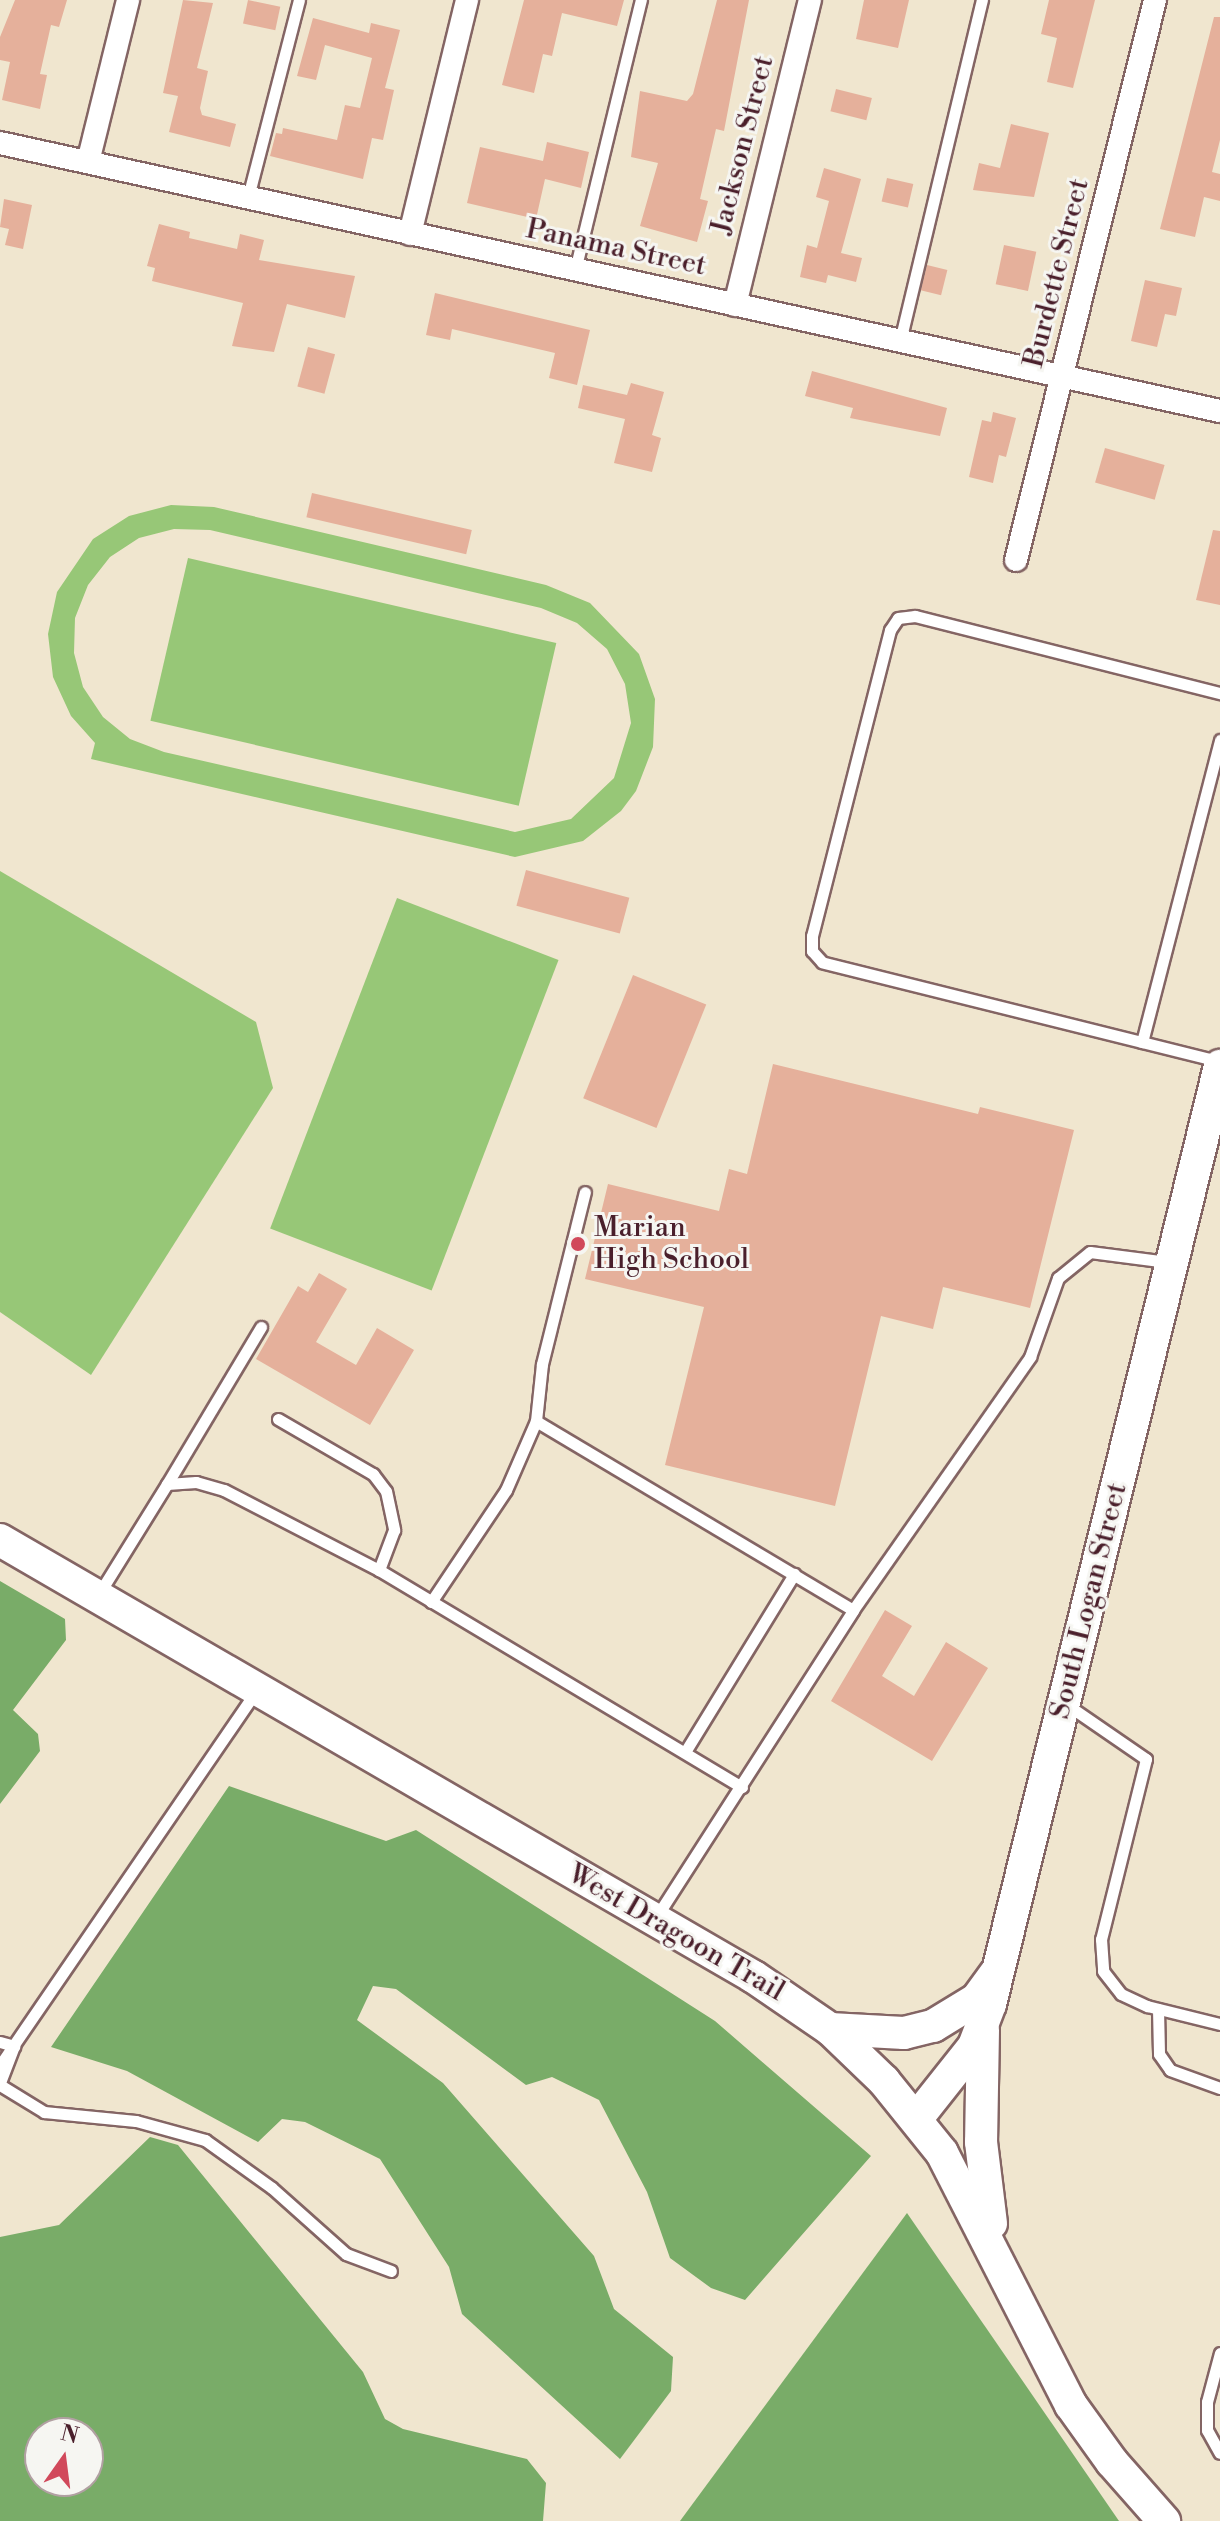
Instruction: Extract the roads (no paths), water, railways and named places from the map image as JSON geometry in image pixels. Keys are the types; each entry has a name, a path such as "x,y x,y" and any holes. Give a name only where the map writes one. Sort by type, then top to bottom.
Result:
{"street":[{"path":"88,162 128,0"},
{"path":"410,234 467,0"},
{"name":"Jackson Street","path":"735,305 810,0"},
{"name":"Burdette Street","path":"1016,560 1155,0"},
{"name":"Panama Street","path":"0,143 1220,411"},
{"name":"South Logan Street","path":"917,2118 947,2083 983,2027 1172,1262 1214,1120 1220,1064"},
{"name":"West Dragoon Trail","path":"0,1540 802,2006 830,2029 917,2118 993,2246 1071,2405 1164,2521"},
{"path":"830,2029 904,2033 933,2026 977,1999 999,1968"},
{"path":"983,2027 981,2142 993,2246"}],"lane":[{"path":"248,197 299,0"},
{"path":"575,270 641,0"},
{"path":"900,341 982,0"},
{"path":"1220,693 915,616 898,618 890,630 812,936 812,951 822,962 1220,1064"},
{"path":"1142,1042 1220,743"},
{"path":"431,1602 506,1490 536,1421 542,1364 585,1192"},
{"path":"654,1919 742,1787 853,1610 1030,1357 1058,1278 1090,1252 1172,1262"},
{"path":"97,1596 261,1327"},
{"path":"278,1419 373,1474 386,1491 394,1530 379,1570"},
{"path":"536,1421 853,1610"},
{"path":"167,1484 196,1482 224,1490 379,1570 742,1787"},
{"path":"685,1752 794,1574"},
{"path":"0,2065 257,1689"},
{"path":"1064,1703 1146,1759 1101,1939 1103,1971 1121,1994 1158,2009 1220,2024"},
{"path":"1158,2009 1159,2054 1170,2070 1220,2088"},
{"path":"0,2042 14,2046"},
{"path":"14,2046 0,2084 44,2112 136,2121 205,2140 272,2188 346,2254 391,2271"},
{"path":"1220,2353 1207,2402 1207,2430 1220,2453"}],"place":[{"name":"Marian High School","path":"578,1244"}]}
